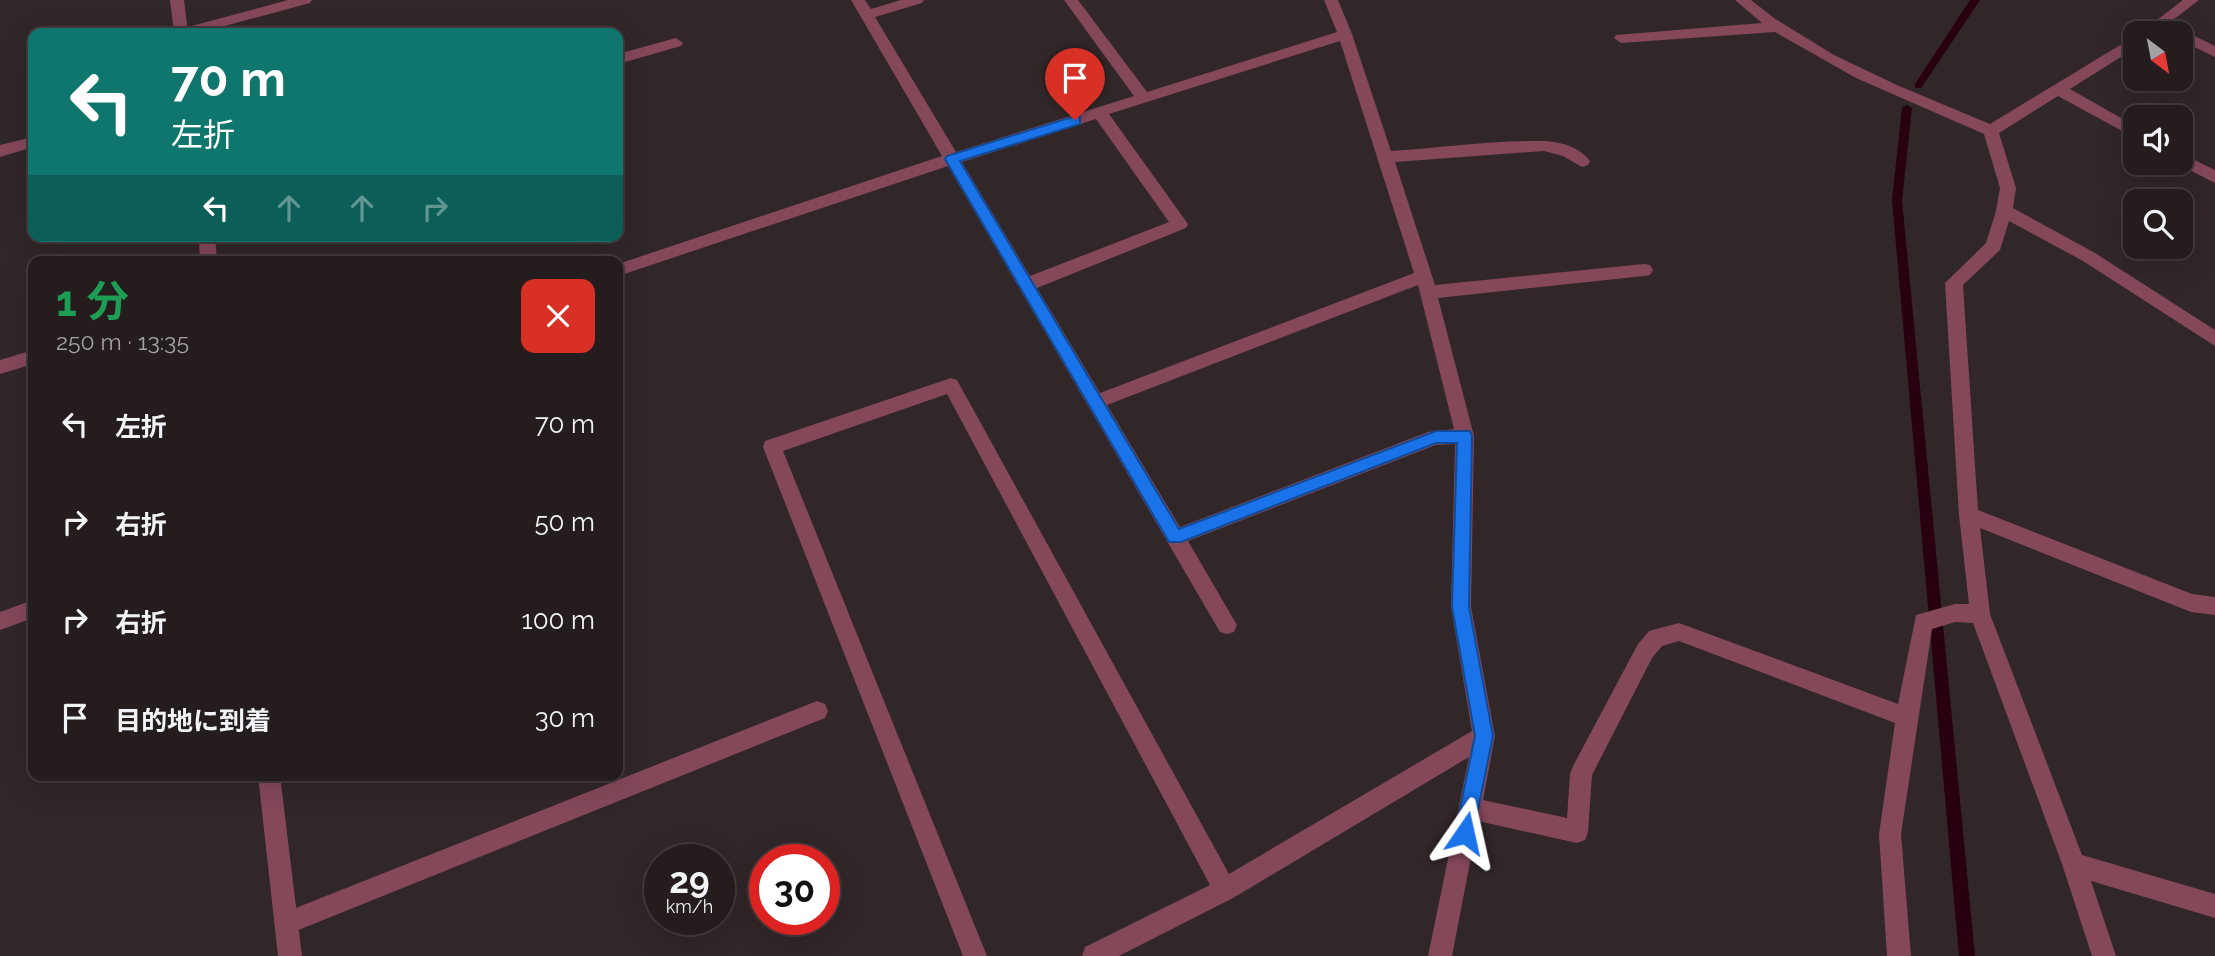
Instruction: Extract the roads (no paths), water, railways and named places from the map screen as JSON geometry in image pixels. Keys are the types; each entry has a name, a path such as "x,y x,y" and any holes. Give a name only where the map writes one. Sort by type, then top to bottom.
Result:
{"street":[{"path":"177,0 181,28"},
{"path":"201,28 305,0"},
{"path":"917,0 862,7 1227,625"},
{"path":"1071,0 1144,98"},
{"path":"1331,0 1345,34 1426,284 1465,436 1461,607 1484,736 1440,956"},
{"path":"1742,0 1808,47 1991,131"},
{"path":"2165,21 2192,0"},
{"path":"1621,38 1778,27"},
{"path":"623,268 952,159 1345,34"},
{"path":"2193,41 2215,52"},
{"path":"623,58 676,43"},
{"path":"1991,131 2123,48"},
{"path":"2058,89 2123,126"},
{"path":"1026,285 1180,224 1100,113"},
{"path":"1991,131 2008,188 2004,211 1994,246 1954,283 1969,514 1980,614 2074,864 2104,956"},
{"path":"0,151 28,143"},
{"path":"1385,158 1544,146 1568,151 1582,161"},
{"path":"2193,165 2215,177"},
{"path":"2004,211 2089,257 2215,339"},
{"path":"1095,402 1426,284 1644,270"},
{"path":"0,368 28,359"},
{"path":"975,956 772,447 951,385 1225,890"},
{"path":"1175,537 1436,437 1465,436"},
{"path":"1969,514 2191,603 2215,606"},
{"path":"0,621 28,611"},
{"path":"1899,956 1890,834 1923,622 1955,613 1980,614"},
{"path":"1470,808 1577,832 1581,774 1645,651 1656,638 1679,632 1907,717"},
{"path":"286,923 817,711"},
{"path":"1094,956 1225,890 1484,736"},
{"path":"270,781 290,956"},
{"path":"2074,864 2215,906"}],"waterway":[{"path":"1918,86 1975,0"},
{"path":"1907,108 1897,200 1967,956"}]}
